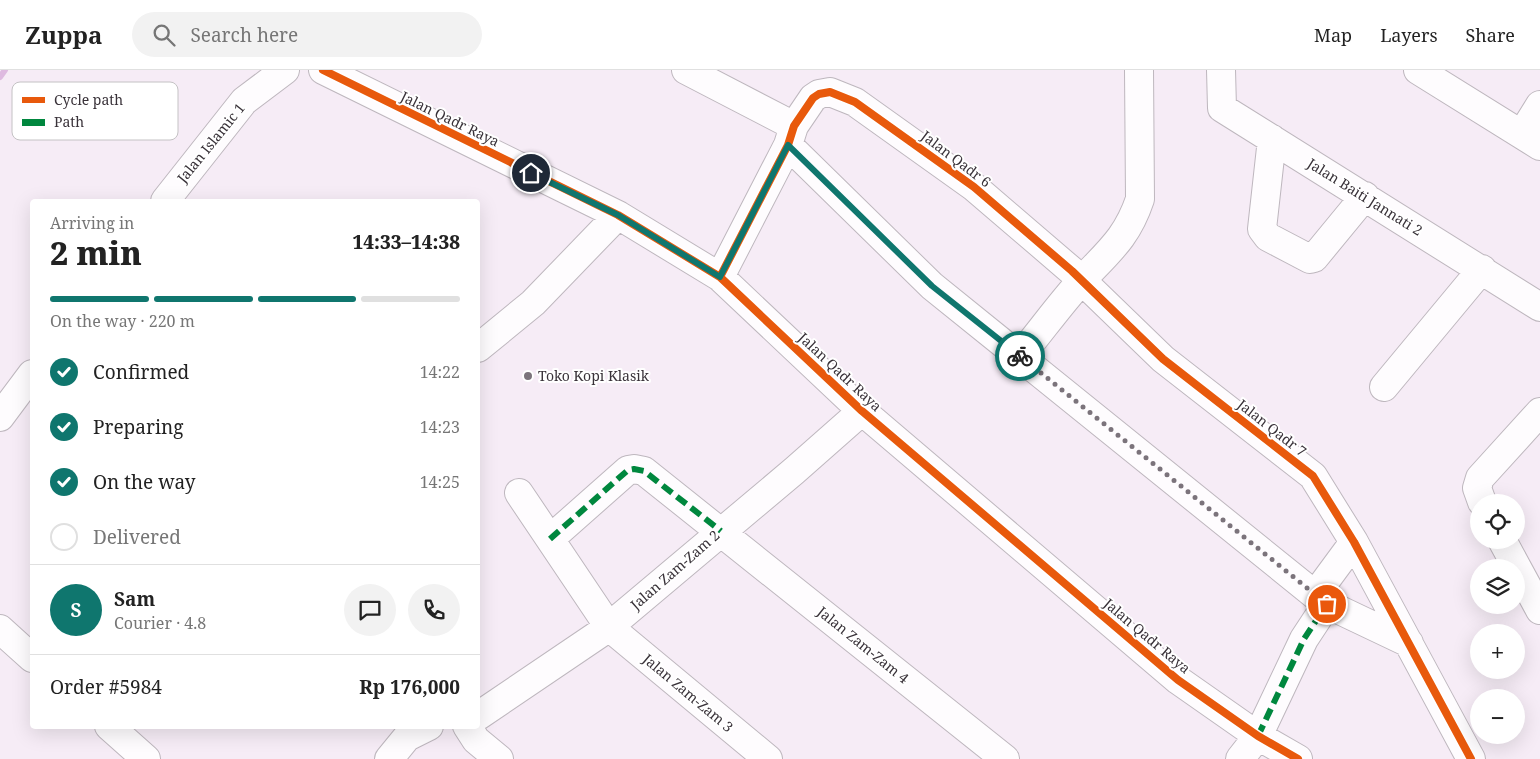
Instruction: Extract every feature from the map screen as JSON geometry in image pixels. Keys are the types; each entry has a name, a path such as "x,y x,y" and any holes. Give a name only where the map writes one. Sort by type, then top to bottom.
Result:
{"street":[{"name":"Jalan Islamic 1","path":"167,199 244,101 285,70"},
{"name":"Jalan Qadr Raya","path":"322,70 618,215 720,277 862,411 1178,680 1258,736 1298,759"},
{"path":"686,70 791,136 932,286 1321,600 1410,643"},
{"path":"1020,356 1077,275 1108,256 1133,220 1140,199 1139,70"},
{"name":"Jalan Baiti Jannati 2","path":"1221,70 1222,108 1540,307"},
{"path":"1418,70 1531,140 1540,105"},
{"path":"720,277 791,136 821,87"},
{"name":"Jalan Qadr 6","path":"821,87 855,102 938,160 1077,275"},
{"path":"1272,139 1262,229 1268,237 1310,259 1314,258 1365,196"},
{"path":"480,346 533,303 618,215"},
{"path":"1384,387 1482,270"},
{"name":"Jalan Qadr 7","path":"1077,275 1163,359 1313,476 1354,542 1471,759"},
{"path":"0,417 30,377"},
{"name":"Jalan Zam-Zam 2","path":"480,715 609,627 862,411"},
{"path":"1479,494 1477,488 1480,478 1540,412"},
{"name":"Jalan Zam-Zam 4","path":"550,538 628,470 644,471 1005,759"},
{"name":"Jalan Zam-Zam 3","path":"519,493 609,627 768,759"},
{"path":"1240,759 1258,736 1321,600 1354,542"},
{"path":"1507,549 1540,610"},
{"path":"0,629 30,656"},
{"path":"112,729 146,759"},
{"path":"389,759 407,737 423,729"},
{"path":"469,729 476,740 499,759"}],"waterway":[{"path":"0,77 5,70"}],"marked path":[{"path":"550,539 628,470 634,469 644,471 721,531"},
{"path":"1258,736 1304,639 1327,604"}],"cycle path":[{"path":"323,70 618,215 720,277 862,411 1178,680 1258,736 1298,759"},
{"path":"720,277 788,145 794,126 813,98 819,94 830,92 855,102 974,187 1072,271 1163,359 1313,476 1354,542 1471,759"}],"way so far":[{"path":"1020,356 1327,604"}],"place":[{"name":"Toko Kopi Klasik","path":"528,376"}],"route":[{"path":"531,173 618,215 720,277 788,145 932,286 1020,356"}]}
